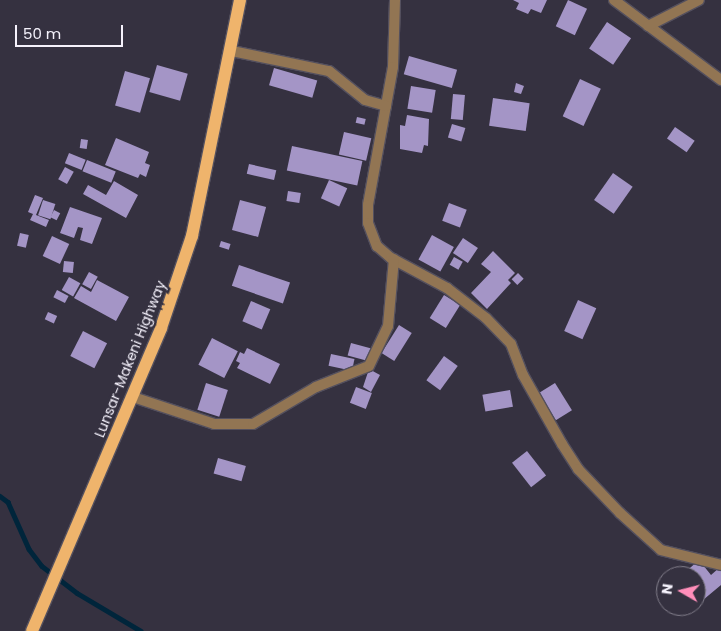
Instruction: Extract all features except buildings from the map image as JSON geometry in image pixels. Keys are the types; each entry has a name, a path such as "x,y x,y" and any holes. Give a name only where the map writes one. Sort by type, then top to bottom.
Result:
{"main road":[{"name":"Lunsar-Makeni Highway","path":"32,631 161,328 192,236 232,51 240,0"}],"street":[{"path":"395,0 393,67 368,223 377,246 394,259 447,288 486,318 511,344 522,376 578,469 620,513 662,550 721,565"},
{"path":"614,0 721,80"},
{"path":"648,26 699,0"},
{"path":"232,51 329,71 365,100 386,106"},
{"path":"133,397 214,424 253,424 316,387 370,366 388,326 394,259"}],"waterway":[{"path":"0,496 8,502 29,549 42,566 77,593 141,631"}]}
